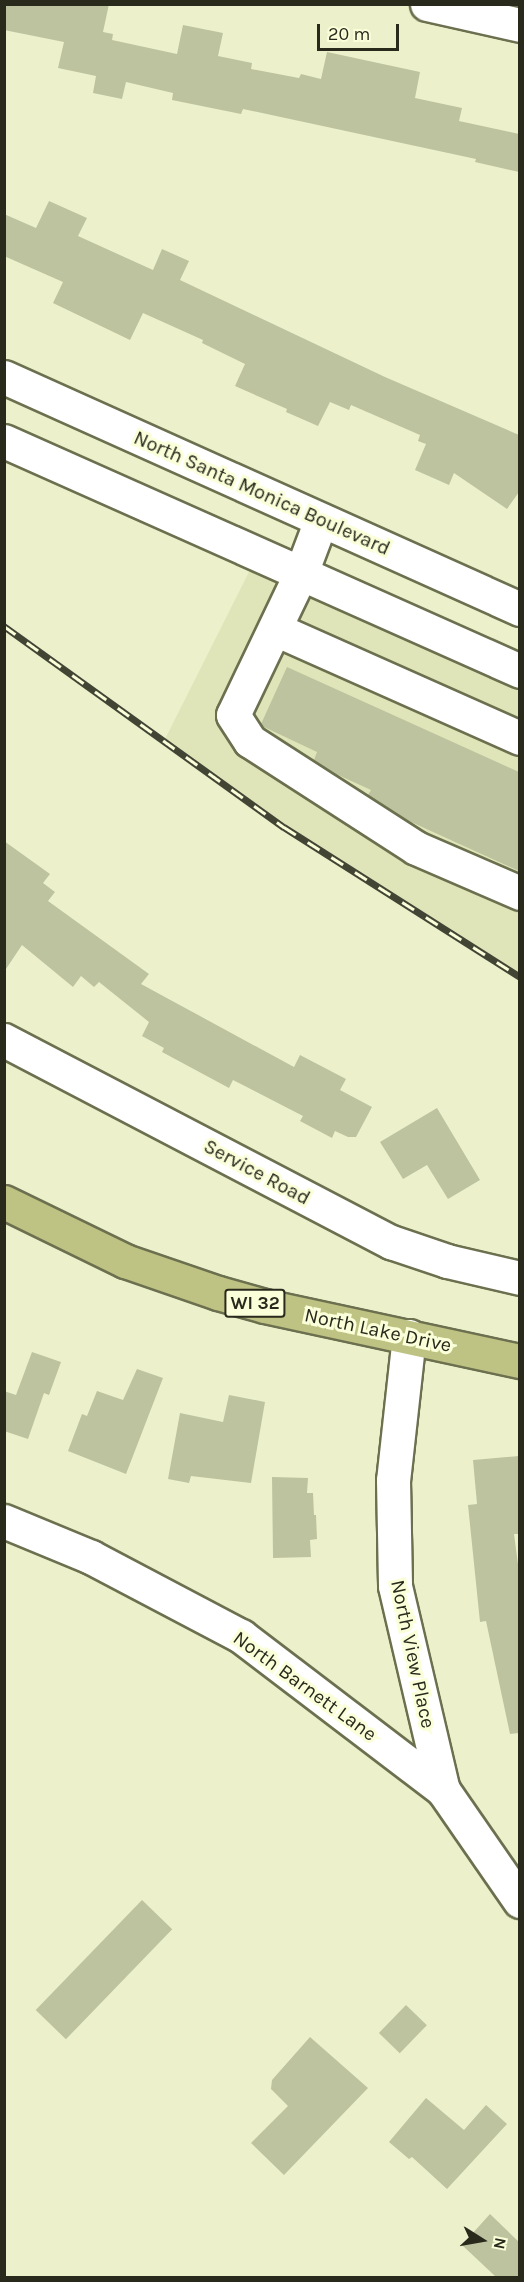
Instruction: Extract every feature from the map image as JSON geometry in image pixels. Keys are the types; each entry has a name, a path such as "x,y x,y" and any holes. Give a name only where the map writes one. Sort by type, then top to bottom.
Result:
{"main road":[{"name":"North Lake Drive","path":"4,1202 89,1246 159,1274 265,1306 519,1361"}],"street":[{"path":"427,4 519,25"},
{"name":"North Santa Monica Boulevard","path":"4,377 519,609"},
{"path":"4,441 519,671"},
{"path":"321,520 301,573 233,715 250,741 416,848 519,893"},
{"path":"275,629 519,738"},
{"name":"Service Road","path":"4,1040 392,1242 447,1261 519,1278"},
{"name":"North View Place","path":"409,1336 393,1480 395,1586 443,1790"},
{"name":"North Barnett Lane","path":"4,1521 91,1557 241,1636 443,1790 519,1901"}],"shaded area":[{"path":"258,554 519,671 519,977 284,827 164,741"}],"building":[{"path":"4,4 109,4 103,32 113,34 112,40 177,54 183,25 223,33 218,56 252,63 251,69 299,78 301,74 321,79 327,52 420,72 415,98 462,108 459,121 519,134 519,172 475,162 476,159 243,109 241,114 172,100 173,93 126,82 122,99 93,93 96,76 58,68 64,42 4,30"},
{"path":"49,201 87,218 78,236 153,270 162,249 189,261 180,280 385,377 519,435 519,492 507,509 454,473 449,485 415,470 426,444 418,441 420,435 351,405 349,410 330,402 318,426 286,412 287,409 235,386 245,364 202,343 203,340 143,313 130,340 53,303 63,282 4,256 4,214 36,228"},
{"path":"287,667 519,772 519,871 409,821 368,795 371,790 336,774 314,760 317,752 264,727 261,724"},
{"path":"4,841 50,874 43,883 55,892 48,901 149,974 141,984 294,1067 300,1055 346,1079 340,1090 372,1107 356,1137 348,1137 335,1131 332,1138 300,1121 303,1116 233,1080 229,1088 162,1052 164,1048 142,1036 149,1022 99,982 94,987 81,976 73,987 22,945 4,972"},
{"path":"437,1108 480,1180 448,1199 427,1165 403,1179 380,1142"},
{"path":"32,1352 61,1362 49,1395 44,1393 28,1439 4,1431 4,1391 16,1395"},
{"path":"137,1369 163,1378 126,1474 68,1451 82,1414 87,1416 97,1391 123,1400"},
{"path":"229,1395 265,1402 251,1483 191,1476 189,1483 168,1479 180,1413 223,1422"},
{"path":"519,1456 519,1534 514,1534 519,1572 519,1733 510,1734 486,1621 480,1622 468,1505 477,1504 473,1460"},
{"path":"272,1477 308,1478 307,1493 313,1493 317,1539 310,1540 311,1557 273,1558"},
{"path":"142,1900 172,1929 66,2039 36,2010"},
{"path":"406,2005 427,2025 400,2053 379,2033"},
{"path":"310,2037 368,2088 284,2175 251,2143 288,2106 271,2089 272,2080"},
{"path":"426,2098 464,2130 486,2105 507,2124 447,2189 412,2157 409,2159 389,2142"},
{"path":"490,2214 519,2242 519,2277 496,2277 462,2245"}],"railway":[{"path":"4,626 284,827 520,977"}]}
